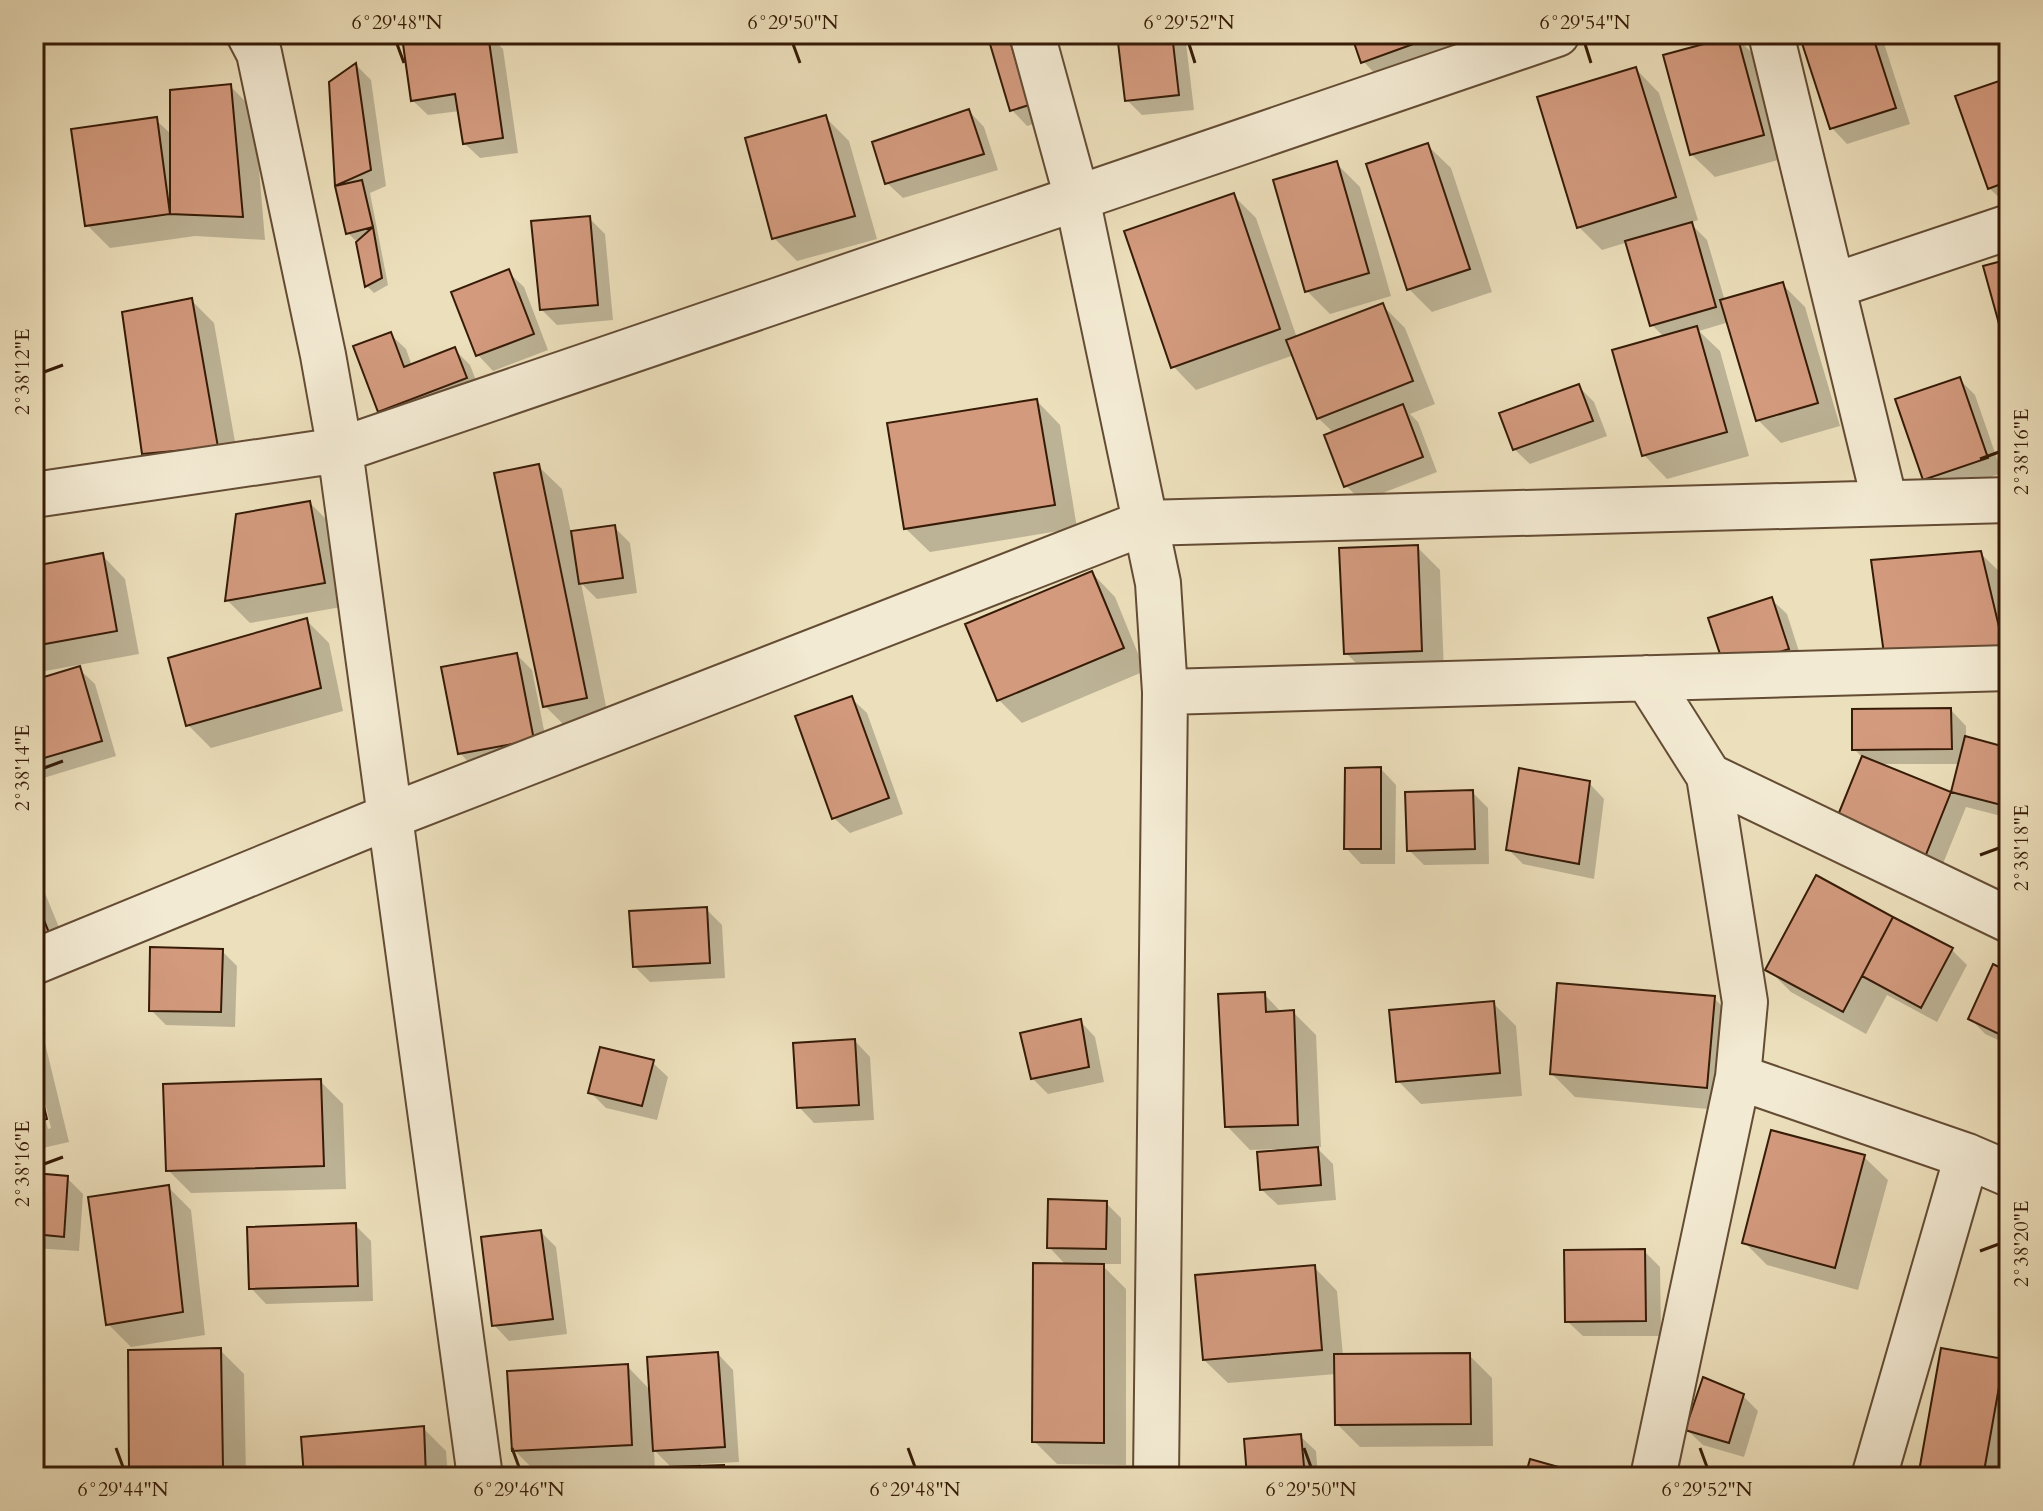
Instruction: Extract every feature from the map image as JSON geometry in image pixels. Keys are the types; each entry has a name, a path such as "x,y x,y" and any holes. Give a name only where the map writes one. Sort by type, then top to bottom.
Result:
{"street":[{"path":"249,34 259,53 340,450 480,1477"},
{"path":"1032,34 1077,198 1158,583 1165,692 1156,1477"},
{"path":"34,495 340,450 1557,34"},
{"path":"1771,34 1885,503"},
{"path":"1833,286 2009,227"},
{"path":"34,962 388,817 1144,523 2009,500"},
{"path":"1165,692 2009,668"},
{"path":"1647,678 1709,776 1745,1002 1738,1077 1653,1477"},
{"path":"1709,776 2009,920"},
{"path":"1738,1077 1967,1156 2009,1174"},
{"path":"1874,1477 1967,1156"}],"building":[{"path":"488,34 503,138 463,144 455,94 411,101 403,44"},
{"path":"987,34 1008,34 1029,105 1010,111"},
{"path":"1117,34 1172,34 1179,95 1125,101"},
{"path":"1351,34 1441,34 1361,63"},
{"path":"1799,34 1872,34 1896,108 1830,129"},
{"path":"1737,35 1764,135 1690,155 1663,55"},
{"path":"356,63 371,170 335,186 329,82"},
{"path":"1636,67 1676,197 1577,228 1537,97"},
{"path":"2005,79 2009,91 2009,181 1988,189 1955,96"},
{"path":"231,84 243,217 170,214 170,90"},
{"path":"969,109 984,154 885,184 872,142"},
{"path":"826,115 855,216 772,239 745,138"},
{"path":"157,117 170,214 85,226 71,129"},
{"path":"1428,143 1470,269 1407,290 1366,164"},
{"path":"1337,161 1369,273 1305,292 1273,180"},
{"path":"362,180 373,227 346,234 335,186"},
{"path":"1234,193 1280,329 1171,368 1124,231"},
{"path":"590,216 598,305 540,310 531,221"},
{"path":"1692,222 1716,307 1650,326 1625,241"},
{"path":"373,227 382,278 365,287 356,242"},
{"path":"2009,259 2009,360 1983,266"},
{"path":"509,269 534,334 476,356 451,292"},
{"path":"1783,282 1818,403 1756,421 1720,300"},
{"path":"192,298 218,447 142,454 122,312"},
{"path":"1383,303 1413,381 1317,419 1286,340"},
{"path":"1697,326 1727,432 1642,456 1612,350"},
{"path":"391,332 404,367 455,347 467,378 378,412 353,346"},
{"path":"1960,377 1988,458 1923,480 1895,399"},
{"path":"1579,384 1593,421 1513,450 1499,413"},
{"path":"1037,399 1055,505 904,529 887,423"},
{"path":"1403,404 1423,457 1344,487 1324,435"},
{"path":"539,464 587,698 543,707 494,473"},
{"path":"310,501 325,583 225,601 236,514"},
{"path":"615,525 623,578 579,584 571,531"},
{"path":"1418,545 1422,651 1344,654 1339,548"},
{"path":"1981,551 2004,648 1884,654 1871,560"},
{"path":"103,553 117,631 34,646 34,566"},
{"path":"1092,571 1124,648 997,701 965,624"},
{"path":"1772,597 1789,649 1725,669 1708,618"},
{"path":"307,618 321,688 186,726 168,658"},
{"path":"517,653 534,740 458,754 441,667"},
{"path":"80,666 102,741 34,761 34,680"},
{"path":"852,696 889,798 832,819 795,716"},
{"path":"1951,708 1952,749 1852,750 1852,709"},
{"path":"1965,736 2009,748 2009,807 1951,792"},
{"path":"1862,756 1951,792 1923,862 1834,825"},
{"path":"1381,767 1381,849 1344,849 1345,768"},
{"path":"1519,768 1590,781 1579,864 1506,850"},
{"path":"1473,790 1475,849 1407,851 1405,792"},
{"path":"1816,875 1893,917 1843,1012 1765,970"},
{"path":"34,896 50,935 34,942"},
{"path":"707,907 710,963 633,967 629,911"},
{"path":"1893,917 1953,948 1921,1008 1862,976"},
{"path":"150,947 223,949 221,1012 149,1011"},
{"path":"1993,964 2009,972 2009,1039 1968,1019"},
{"path":"1557,983 1715,996 1707,1088 1550,1074"},
{"path":"1265,992 1266,1012 1294,1010 1298,1125 1225,1127 1218,994"},
{"path":"1494,1001 1500,1073 1396,1082 1389,1010"},
{"path":"1081,1019 1089,1067 1031,1079 1020,1033"},
{"path":"855,1039 859,1105 797,1108 793,1043"},
{"path":"600,1047 654,1060 642,1106 588,1093"},
{"path":"34,1065 47,1119 34,1122"},
{"path":"321,1079 324,1166 166,1171 163,1084"},
{"path":"1771,1130 1865,1155 1835,1268 1742,1243"},
{"path":"1318,1147 1321,1185 1260,1190 1257,1152"},
{"path":"34,1173 68,1176 64,1237 34,1234"},
{"path":"169,1185 183,1312 106,1325 88,1197"},
{"path":"1048,1199 1107,1201 1106,1249 1047,1248"},
{"path":"356,1223 358,1286 249,1289 247,1227"},
{"path":"541,1230 553,1319 492,1326 481,1237"},
{"path":"1645,1249 1646,1321 1565,1322 1564,1250"},
{"path":"1033,1263 1104,1264 1104,1443 1032,1442"},
{"path":"1315,1265 1322,1350 1203,1360 1195,1275"},
{"path":"221,1348 223,1468 129,1469 128,1350"},
{"path":"1941,1348 2004,1359 1983,1477 1918,1477"},
{"path":"718,1352 725,1447 653,1451 647,1357"},
{"path":"1470,1353 1471,1424 1335,1425 1334,1354"},
{"path":"628,1364 632,1445 512,1451 507,1371"},
{"path":"1703,1377 1744,1394 1729,1443 1685,1430"},
{"path":"424,1426 426,1477 304,1477 301,1437"},
{"path":"1301,1434 1305,1477 1247,1477 1244,1439"},
{"path":"1530,1459 1594,1477 1525,1477"},
{"path":"724,1465 724,1477 526,1477 526,1472"}]}
